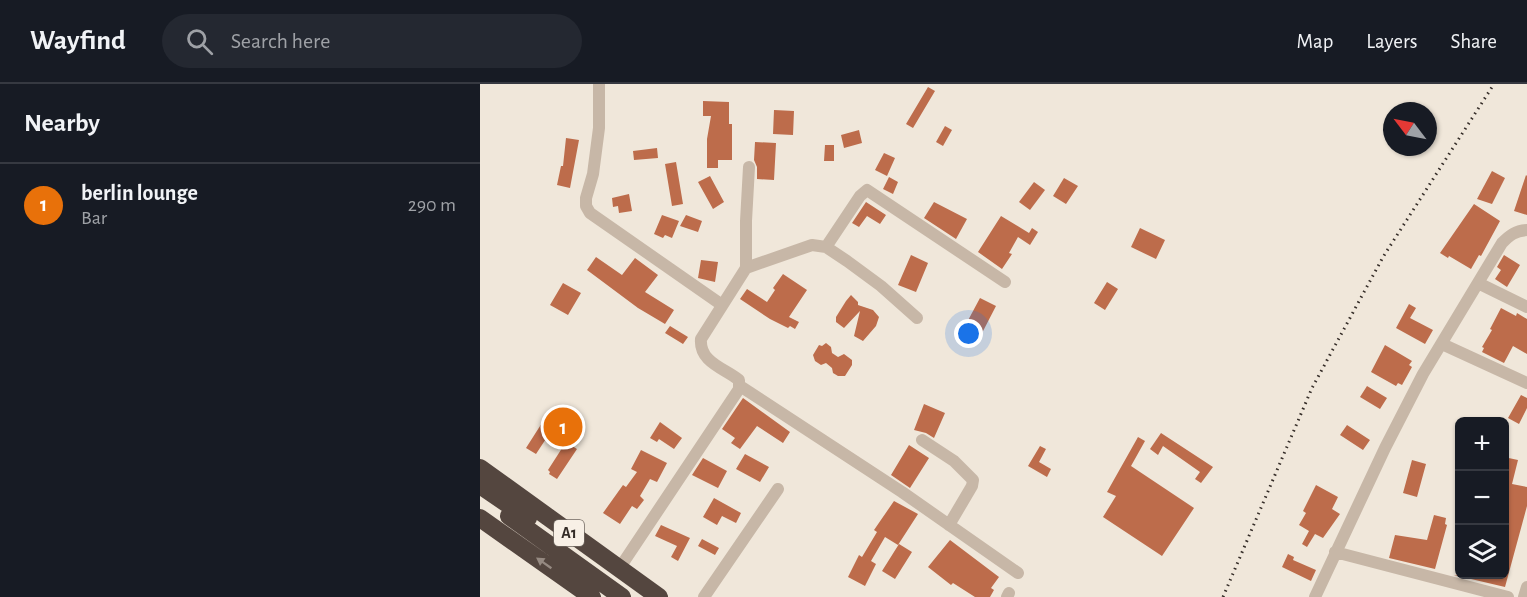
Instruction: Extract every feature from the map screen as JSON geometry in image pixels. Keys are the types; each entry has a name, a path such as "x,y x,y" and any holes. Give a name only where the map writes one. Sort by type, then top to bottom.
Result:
{"highway":[{"name":"A1","path":"480,468 659,597"},
{"name":"A1","path":"480,485 639,597"},
{"name":"A1","path":"480,496 622,597"},
{"name":"A1","path":"480,518 592,597"}],"street":[{"path":"598,84 599,128 586,206 590,213 722,305"},
{"path":"749,167 746,268 701,339 700,346 706,357 736,377 740,386 1018,573"},
{"path":"826,248 860,196 867,190 1005,282"},
{"path":"1315,597 1418,385 1502,243 1511,234 1527,230"},
{"path":"746,268 812,245 826,248 881,286 917,318"},
{"path":"1478,283 1527,307"},
{"path":"1442,344 1527,383"},
{"path":"619,569 740,386"},
{"path":"922,440 954,461 973,480 972,486 949,525"},
{"path":"704,597 778,489"},
{"path":"1335,552 1508,597"},
{"path":"1524,597 1527,587"}],"building":[{"path":"928,87 935,91 913,128 906,124"},
{"path":"703,101 729,102 729,124 732,124 732,160 718,160 718,168 707,168 707,139 711,116 703,116"},
{"path":"774,110 794,111 793,135 773,134"},
{"path":"945,126 952,130 943,146 936,142"},
{"path":"859,130 862,143 844,148 841,135"},
{"path":"566,138 579,140 570,188 557,185 561,166 563,166"},
{"path":"755,142 776,143 774,180 757,179 757,167 754,160"},
{"path":"825,145 834,145 834,161 824,161"},
{"path":"657,148 658,158 634,160 633,151"},
{"path":"884,153 895,158 887,176 875,170"},
{"path":"676,162 683,204 672,206 665,164"},
{"path":"1492,171 1505,178 1492,204 1477,199"},
{"path":"710,176 724,202 713,209 698,182"},
{"path":"1527,176 1527,215 1514,211"},
{"path":"889,177 898,182 893,194 883,189"},
{"path":"1064,178 1078,186 1066,204 1053,196"},
{"path":"1034,182 1045,190 1030,210 1019,202"},
{"path":"629,194 632,211 619,213 618,206 613,207 612,198"},
{"path":"866,202 886,215 880,224 867,216 859,227 852,223"},
{"path":"934,202 967,219 956,239 924,218"},
{"path":"1474,204 1500,221 1481,256 1479,255 1471,269 1440,253"},
{"path":"662,215 679,221 672,238 665,235 663,238 654,234"},
{"path":"686,215 702,221 698,232 680,226"},
{"path":"1001,216 1029,233 1032,228 1038,232 1030,245 1018,237 1009,253 1012,254 1002,269 978,252"},
{"path":"1140,228 1165,240 1156,259 1131,247"},
{"path":"911,255 928,263 916,292 898,285"},
{"path":"1504,255 1520,265 1507,287 1495,279 1501,270 1497,267"},
{"path":"596,257 622,275 635,258 658,275 645,292 674,310 665,324 638,308 587,270"},
{"path":"701,260 718,262 715,282 698,278"},
{"path":"783,274 807,290 789,317 799,322 795,329 770,319 740,299 747,289 767,302"},
{"path":"1107,282 1118,289 1105,310 1094,303"},
{"path":"563,283 581,293 568,315 550,305"},
{"path":"851,295 858,305 873,310 879,317 876,326 863,341 854,336 860,311 844,328 836,322 836,317"},
{"path":"980,298 996,306 981,335 965,326"},
{"path":"1409,304 1416,308 1410,318 1433,330 1425,344 1396,328"},
{"path":"1501,308 1527,319 1527,354 1513,346 1504,363 1482,352 1484,348 1482,347"},
{"path":"670,326 688,337 683,344 665,333"},
{"path":"826,343 831,347 832,353 838,357 844,354 852,360 852,365 845,376 833,373 832,368 826,363 821,365 815,361 813,355 819,345"},
{"path":"1385,345 1412,361 1409,365 1412,367 1402,385 1398,383 1396,386 1371,372"},
{"path":"1367,386 1387,398 1380,409 1360,397"},
{"path":"1521,395 1527,398 1527,408 1519,424 1509,417"},
{"path":"743,398 790,432 783,443 757,426 740,449 731,443 735,438 722,429"},
{"path":"924,404 945,413 934,438 914,430"},
{"path":"549,412 559,419 536,454 526,448"},
{"path":"660,422 682,438 674,449 659,439 657,442 650,438"},
{"path":"1347,425 1370,440 1363,450 1340,435"},
{"path":"1161,433 1213,467 1201,483 1195,479 1200,472 1163,446 1158,455 1150,449"},
{"path":"1138,437 1145,441 1131,466 1194,508 1162,556 1103,517 1116,496 1107,492"},
{"path":"566,442 577,449 557,479 549,474 548,470"},
{"path":"909,445 929,458 910,488 891,475"},
{"path":"1040,446 1046,449 1039,462 1051,469 1047,477 1028,466"},
{"path":"641,450 667,463 657,482 650,479 640,496 644,500 637,509 632,506 620,524 603,513 623,485 626,487 637,472 631,469"},
{"path":"745,454 769,467 760,482 736,469"},
{"path":"703,458 727,471 718,488 692,475"},
{"path":"1509,458 1518,460 1512,484 1527,487 1527,506 1509,572"},
{"path":"1412,460 1426,464 1417,497 1403,493"},
{"path":"1316,485 1338,497 1332,509 1340,514 1323,538 1315,534 1307,547 1302,544 1309,531 1299,525"},
{"path":"714,498 741,513 736,523 722,516 717,525 703,517"},
{"path":"894,501 918,514 898,545 885,537 871,561 876,564 865,586 848,577 859,555 862,557 877,532 874,530"},
{"path":"1434,515 1446,518 1445,524 1447,525 1435,569 1389,558 1395,535 1427,540"},
{"path":"661,525 690,538 678,561 671,557 677,546 655,536"},
{"path":"702,539 719,548 715,555 698,546"},
{"path":"950,540 999,577 991,588 994,590 990,597 975,597 953,583 951,585 928,567"},
{"path":"899,544 912,552 895,579 882,571"},
{"path":"1288,554 1294,557 1293,560 1316,570 1311,581 1282,567"},
{"path":"1471,579 1507,579 1505,587"}],"railway":[{"path":"1223,597 1312,388 1383,257 1494,84"}],"place":[{"name":"berlin lounge","path":"563,427"}]}
